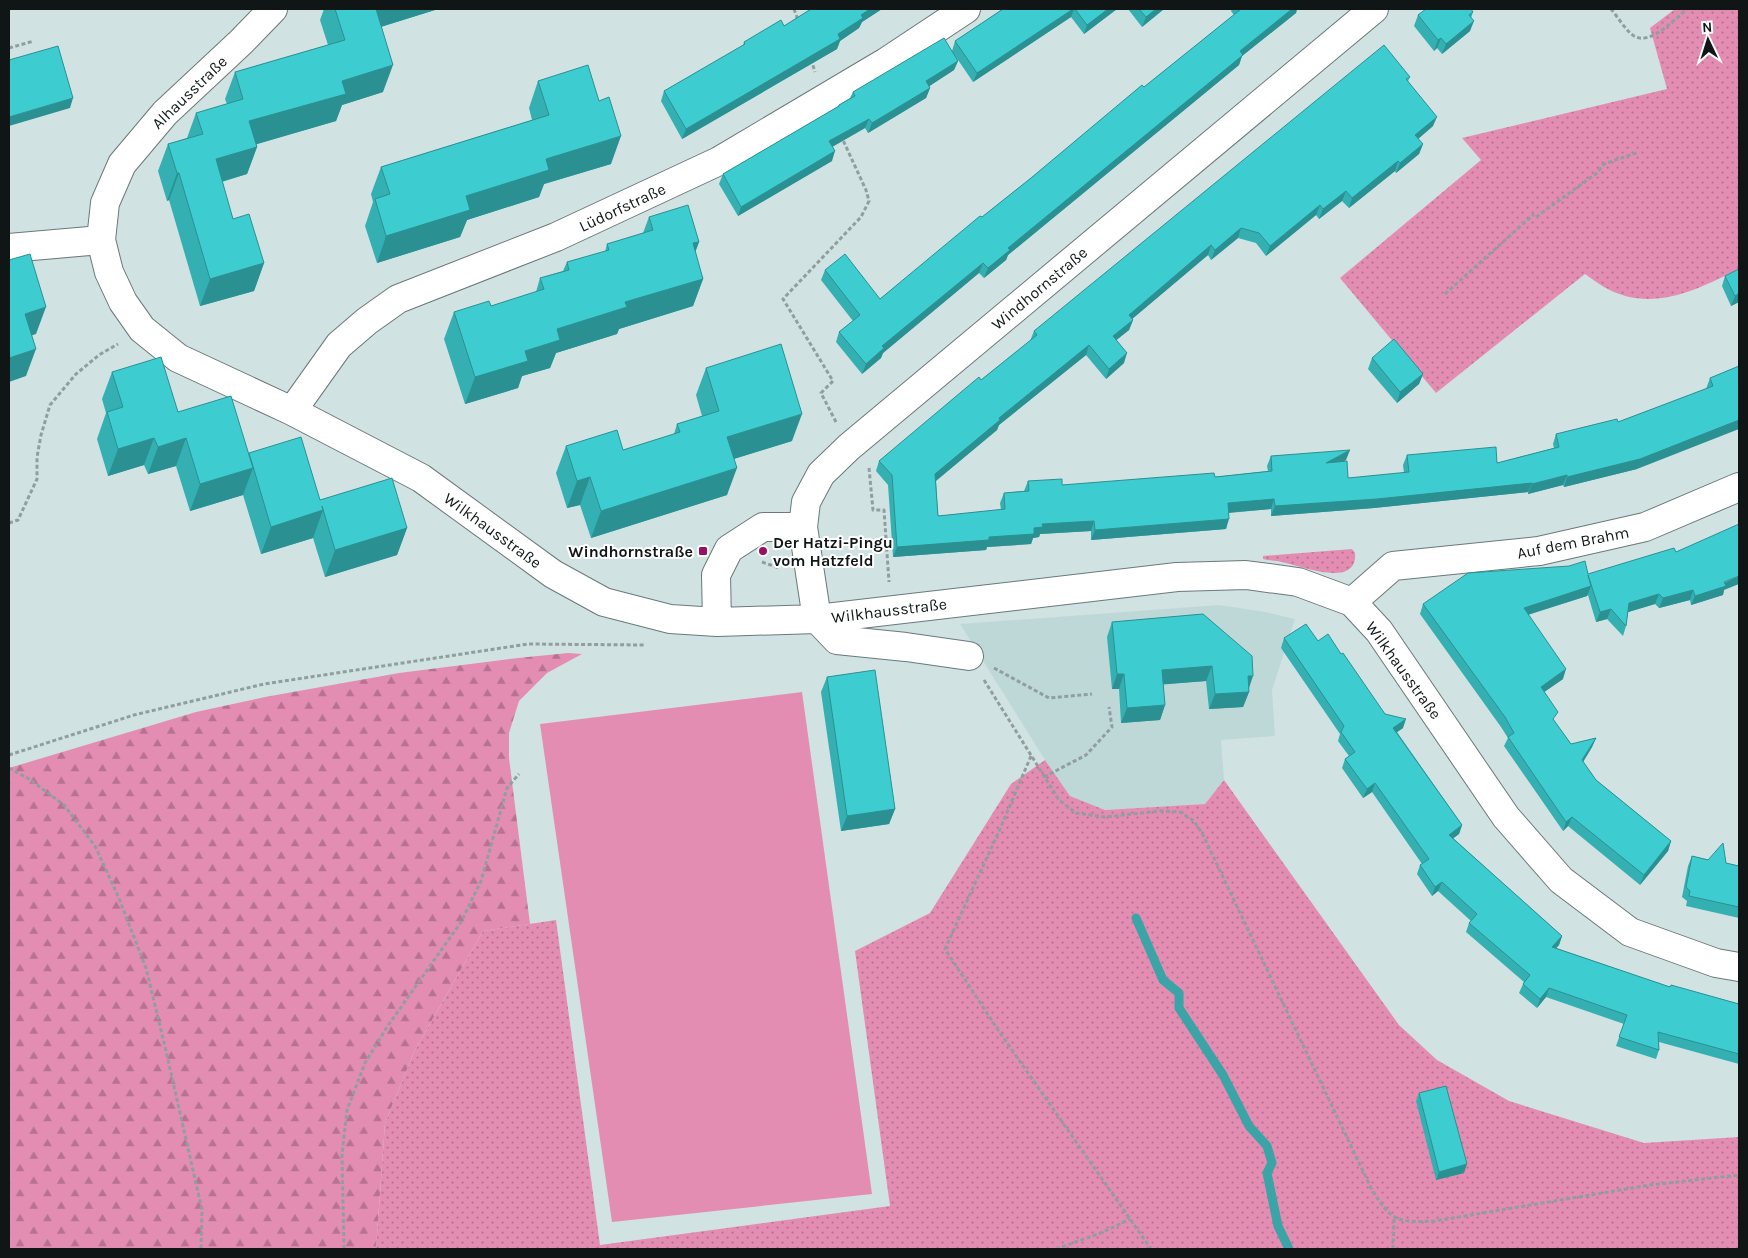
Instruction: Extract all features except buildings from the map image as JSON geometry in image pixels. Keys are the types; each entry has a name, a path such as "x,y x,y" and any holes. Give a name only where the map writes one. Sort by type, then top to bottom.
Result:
{"street":[{"name":"Alhausstraße","path":"101,240 105,203 122,164 164,113 242,42 273,9"},
{"name":"Lüdorfstraße","path":"292,411 339,344 398,298 556,237 719,161 823,97 886,62 966,9"},
{"name":"Windhornstraße","path":"817,618 803,527 806,502 821,474 858,440 1374,9"},
{"path":"9,248 101,240"},
{"name":"Wilkhausstraße","path":"101,240 109,272 123,302 142,329 178,358 292,411 421,478 553,574 604,602 670,619 717,622 817,618 1177,577 1236,575 1298,582 1352,602 1379,630 1506,817 1561,880 1630,932 1716,963 1739,967"},
{"name":"Auf dem Brahm","path":"1352,602 1394,566 1539,551 1645,527 1739,487"},
{"path":"717,622 716,575 729,549 763,527 803,527"},
{"path":"817,618 838,640 969,656"}],"path":[{"path":"794,9 800,26"},
{"path":"1611,9 1633,36 1642,39 1653,36 1687,9"},
{"path":"9,48 34,40"},
{"path":"809,53 823,97 866,190 869,201 861,217 783,298 833,381 821,392 858,440 872,510 884,510 886,548"},
{"path":"1445,294 1535,216 1597,173 1604,164 1639,152"},
{"path":"9,523 18,520 37,479 38,450 50,405 76,374 99,355 142,329"},
{"path":"729,549 811,581"},
{"path":"9,755 134,715 264,684 528,644 650,645"},
{"path":"969,656 1022,682 1049,698 1092,694"},
{"path":"969,656 1059,800 1076,813 1104,817 1160,811 1180,812 1194,821 1202,833 1371,1188 1384,1210 1394,1218 1418,1222 1436,1220 1650,1185 1739,1175"},
{"path":"1044,776 1086,755 1112,727 1109,707"},
{"path":"1031,756 945,949 998,1030 1151,1249"},
{"path":"9,768 29,779 64,805 95,846 118,896 148,978 202,1210 201,1249"},
{"path":"344,1249 342,1155 347,1110 365,1063 461,922 481,881 507,788 519,774"},
{"path":"1392,1249 1394,1218"},
{"path":"1056,1249 1101,1233 1130,1219"}],"shaded area":[{"path":"1219,605 1295,619 1272,690 1275,736 1221,740 1224,780 1205,804 1105,810 1070,796 1045,760 960,624"}],"green space":[{"path":"1675,9 1739,9 1739,269 1690,291 1656,299 1639,299 1622,295 1604,287 1585,274 1436,393 1340,278 1481,160 1462,138 1667,89 1650,28"},
{"path":"1352,549 1355,553 1354,564 1348,570 1339,573 1316,571 1263,559 1263,556"},
{"path":"568,653 582,654 547,673 519,701 509,733 509,758 530,924 483,931 415,1050 385,1123 376,1249 9,1249 9,768 196,712 265,697 399,673"},
{"path":"802,692 872,1194 612,1222 540,724"},
{"path":"1045,760 1070,796 1105,810 1205,804 1224,780 1399,1025 1437,1060 1509,1101 1644,1143 1739,1137 1739,1249 376,1249 385,1123 415,1050 483,931 556,920 600,1245 890,1206 855,951 930,913 1011,784"}],"waterway":[{"path":"1136,918 1163,980 1179,993 1179,1008 1223,1075 1249,1126 1267,1146 1272,1163 1267,1173 1278,1226 1289,1249"}],"place":[{"name":"Windhornstraße","path":"703,551"},
{"name":"Der Hatzi-Pingu vom Hatzfeld","path":"763,551"}]}
